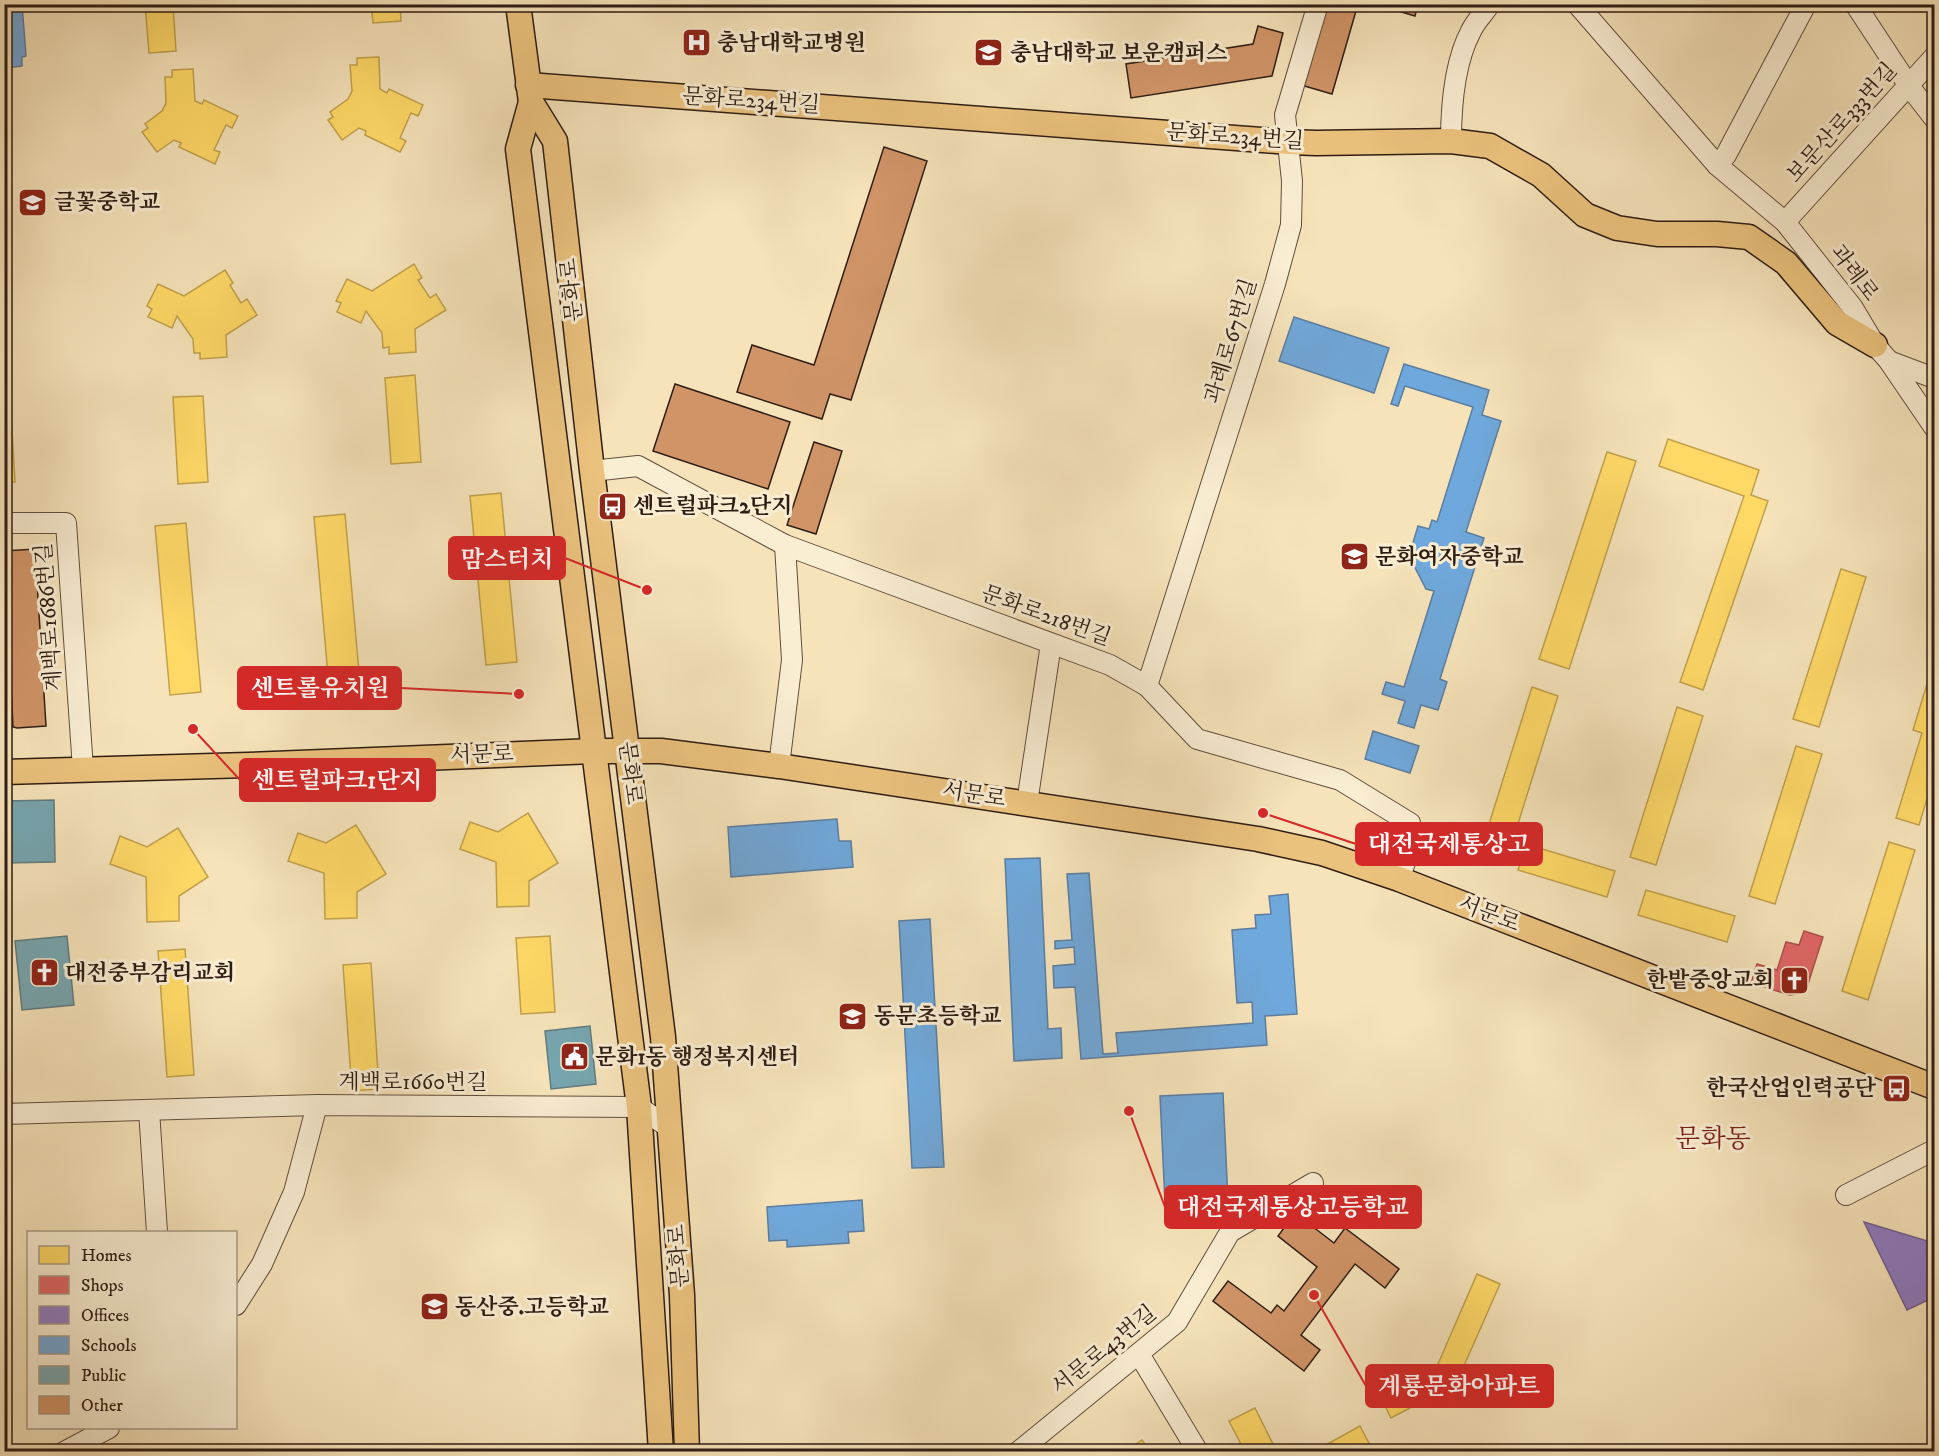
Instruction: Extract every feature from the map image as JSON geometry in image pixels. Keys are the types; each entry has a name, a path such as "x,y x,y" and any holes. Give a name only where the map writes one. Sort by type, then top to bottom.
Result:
{"main road":[{"name":"문화로","path":"518,4 530,94 518,149 639,1107 661,1452"},
{"name":"문화로","path":"530,94 555,141 592,471 663,1037 682,1295 687,1452"},
{"name":"문화로234번길","path":"530,94 1289,142 1451,141 1490,146 1541,175 1584,215 1617,228 1657,234 1717,234 1749,237 1786,262 1837,323 1882,353"},
{"name":"서문로","path":"4,772 594,751 661,751 779,766 1258,839 1322,853 1399,879 1935,1087"}],"street":[{"name":"과례로67번길","path":"1147,686 1291,225 1292,181 1285,115 1318,4"},
{"path":"1451,141 1451,107 1459,65 1471,31 1490,4"},
{"name":"과례로","path":"1577,4 1716,165 1785,222 1852,308 1935,427"},
{"path":"1716,165 1726,155 1806,4"},
{"path":"1855,4 1909,86 1935,118"},
{"name":"보문산로333번길","path":"1785,222 1935,57"},
{"path":"1882,353 1934,378"},
{"name":"문화로218번길","path":"592,471 638,466 785,545 1110,665 1147,686 1197,739 1340,780 1410,823 1407,858 1399,879"},
{"name":"계백로1686번길","path":"4,523 66,523 83,770"},
{"path":"779,766 792,660 785,545"},
{"name":"서문로","path":"1027,803 1051,644"},
{"path":"237,1303 262,1263 294,1192 317,1106"},
{"name":"계백로1660번길","path":"4,1114 317,1106 639,1107"},
{"path":"639,1107 671,1129"},
{"path":"149,1110 157,1231"},
{"path":"1846,1195 1935,1150"},
{"name":"서문로43번길","path":"1018,1452 1177,1322 1230,1232 1313,1183"},
{"path":"1139,1354 1198,1452"},
{"path":"64,1452 107,1429"}],"building: Homes":[{"path":"145,4 173,4 176,51 149,53"},
{"path":"371,4 400,4 401,21 373,23"},
{"path":"379,57 380,89 387,93 389,89 423,105 418,116 411,113 400,138 406,141 400,152 365,135 366,131 359,128 342,140 328,120 333,117 330,112 348,99 352,91 350,65 357,65 357,58"},
{"path":"193,69 195,101 202,104 204,100 238,116 232,128 226,125 214,150 220,152 215,164 179,147 181,143 174,140 157,152 142,132 148,128 145,124 162,111 166,103 165,77 172,77 172,70"},
{"path":"414,264 422,278 418,280 430,298 436,294 446,310 415,329 416,352 389,354 389,347 383,348 382,333 366,311 361,323 337,312 341,303 336,301 347,279 372,291"},
{"path":"225,270 233,283 230,285 241,303 247,299 257,315 226,335 227,357 200,359 200,353 194,353 193,339 177,316 172,328 148,317 152,309 147,306 158,284 184,296"},
{"path":"4,327 6,327 15,482 4,483"},
{"path":"415,375 421,462 391,464 385,378"},
{"path":"203,396 208,482 178,484 173,397"},
{"path":"1668,439 1759,470 1751,495 1768,501 1703,690 1680,682 1744,496 1659,466"},
{"path":"1607,452 1636,461 1569,669 1539,659"},
{"path":"501,493 517,662 486,665 470,496"},
{"path":"345,514 360,683 329,686 314,517"},
{"path":"186,523 201,692 170,695 155,526"},
{"path":"1841,569 1866,577 1819,727 1793,719"},
{"path":"1934,661 1934,776 1919,825 1896,818 1922,733 1913,730"},
{"path":"1532,687 1558,696 1511,846 1485,837"},
{"path":"1677,707 1703,716 1656,865 1630,857"},
{"path":"1796,746 1822,754 1775,904 1749,896"},
{"path":"528,813 558,863 529,881 529,906 497,907 496,862 460,849 470,822 498,832"},
{"path":"356,825 386,874 357,892 357,918 325,919 324,873 288,861 298,833 326,843"},
{"path":"178,828 208,877 179,896 179,921 147,922 146,877 110,864 120,836 147,847"},
{"path":"1889,842 1915,850 1868,1000 1842,991"},
{"path":"1526,844 1615,871 1607,897 1518,870"},
{"path":"1646,890 1735,916 1727,942 1638,915"},
{"path":"550,936 555,1012 521,1014 516,938"},
{"path":"185,949 194,1075 167,1077 158,951"},
{"path":"371,963 379,1089 352,1091 343,965"},
{"path":"1477,1274 1500,1284 1456,1384 1391,1418 1379,1394 1438,1364"},
{"path":"1255,1408 1277,1452 1245,1452 1229,1421"},
{"path":"1360,1426 1373,1451 1313,1452"},
{"path":"1142,1440 1150,1452 1125,1452"}],"building: Shops":[{"path":"1804,931 1823,937 1807,987 1800,993 1790,995 1751,983 1757,964 1777,970 1786,942 1799,945"}],"building: Offices":[{"path":"1864,1222 1934,1243 1934,1313 1928,1300 1907,1310"}],"building: Schools":[{"path":"4,4 22,4 26,56 22,57 22,66 4,68"},
{"path":"1294,317 1389,348 1374,393 1279,361"},
{"path":"1404,364 1489,390 1482,415 1501,421 1466,532 1484,538 1440,679 1447,682 1438,710 1421,705 1414,728 1398,723 1405,701 1382,694 1386,682 1404,687 1434,591 1426,589 1409,556 1418,526 1429,529 1432,520 1437,522 1473,407 1405,386 1398,406 1391,404"},
{"path":"1373,731 1419,746 1410,773 1365,759"},
{"path":"837,819 839,841 851,841 853,867 731,877 728,827"},
{"path":"1040,858 1048,1029 1061,1028 1062,1058 1014,1061 1005,859"},
{"path":"1089,873 1103,1054 1118,1053 1116,1033 1253,1023 1252,1002 1237,1003 1232,930 1256,928 1255,915 1271,914 1269,896 1288,894 1297,1014 1265,1016 1267,1045 1081,1059 1075,987 1054,988 1053,966 1075,964 1074,947 1055,949 1055,941 1072,940 1067,874"},
{"path":"930,919 944,1167 912,1168 899,921"},
{"path":"1223,1093 1228,1200 1165,1203 1160,1096"},
{"path":"862,1200 864,1231 848,1232 849,1243 787,1247 787,1240 769,1241 767,1207"}],"building: Public":[{"path":"54,800 55,862 4,863 4,801"},
{"name":"대전중부감리교회","path":"67,936 74,1005 22,1010 15,941"},
{"path":"590,1026 596,1084 551,1089 545,1031"}],"building: Other":[{"path":"1324,4 1358,4 1332,94 1301,85"},
{"path":"1389,4 1418,4 1415,16 1388,8"},
{"path":"1258,26 1283,33 1272,76 1131,98 1126,64 1253,44"},
{"path":"884,147 927,161 851,400 830,394 822,419 737,392 752,345 814,365"},
{"path":"675,384 790,422 768,489 653,451"},
{"path":"814,442 842,451 816,534 787,525"},
{"path":"35,549 46,726 17,728 13,727 4,551"},
{"path":"1295,1213 1334,1243 1345,1228 1399,1269 1385,1288 1355,1264 1301,1335 1320,1350 1304,1371 1213,1301 1228,1281 1271,1313 1277,1305 1284,1311 1317,1267 1278,1236"}],"place":[{"name":"충남대학교병원","path":"696,43"},
{"name":"충남대학교 보운캠퍼스","path":"989,53"},
{"name":"글꽃중학교","path":"33,202"},
{"name":"센트럴파크2단지","path":"612,506"},
{"name":"문화여자중학교","path":"1354,557"},
{"name":"맘스터치","path":"647,590"},
{"name":"센트롤유치원","path":"519,694"},
{"name":"센트럴파크1단지","path":"193,729"},
{"name":"대전국제통상고","path":"1263,813"},
{"name":"대전중부감리교회","path":"44,973"},
{"name":"한밭중앙교회","path":"1795,980"},
{"name":"동문초등학교","path":"853,1016"},
{"name":"문화1동 행정복지센터","path":"574,1057"},
{"name":"한국산업인력공단","path":"1897,1088"},
{"name":"대전국제통상고등학교","path":"1129,1111"},
{"name":"계룡문화아파트","path":"1314,1295"},
{"name":"동산중.고등학교","path":"434,1307"}],"district":[{"name":"문화동","path":"1713,1139"}]}
